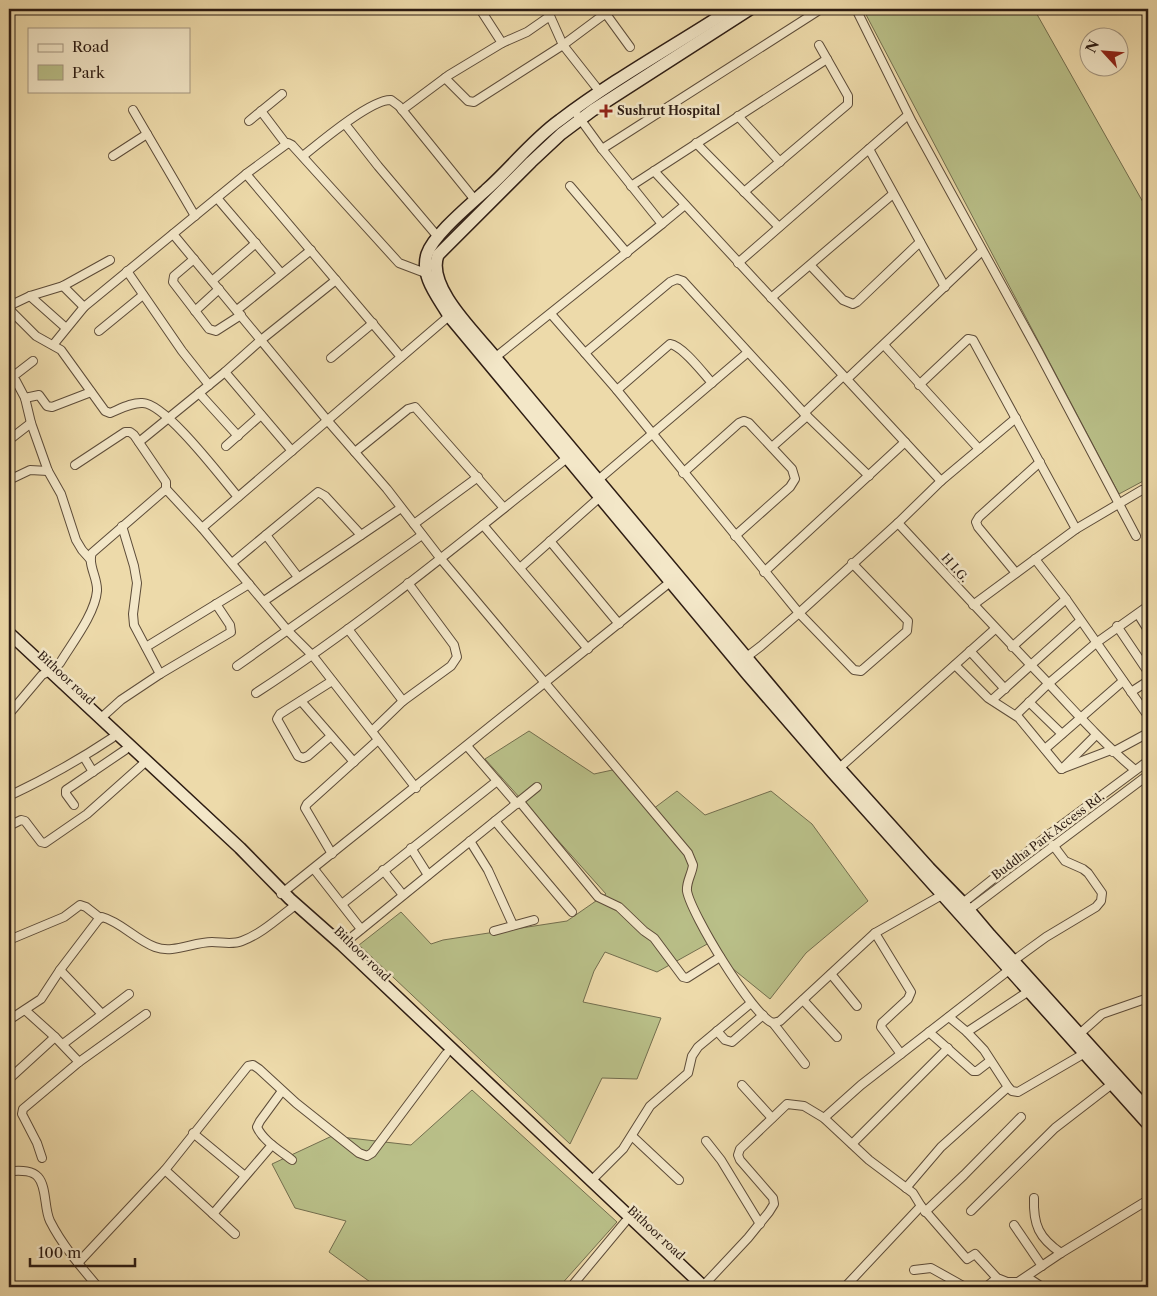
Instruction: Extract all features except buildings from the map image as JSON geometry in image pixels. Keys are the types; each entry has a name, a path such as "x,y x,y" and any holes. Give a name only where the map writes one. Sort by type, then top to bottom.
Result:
{"street":[{"path":"480,9 502,43"},
{"path":"545,9 563,45 600,92"},
{"path":"598,9 630,47"},
{"path":"445,78 468,101 474,102 563,45 613,9"},
{"path":"674,579 598,480 492,360 449,316 426,273 427,254 438,236 550,128 600,92 731,9"},
{"path":"750,9 581,120 548,146 438,255 436,261 438,276 446,294 492,360 567,458 674,579 942,895 962,910"},
{"path":"602,149 821,9"},
{"path":"856,9 908,115 1038,351 1136,536"},
{"path":"1144,9 1148,18"},
{"path":"402,110 445,78 502,43 527,32 550,16"},
{"path":"744,192 848,104 848,96 819,45"},
{"path":"631,186 827,59"},
{"path":"249,121 282,94"},
{"path":"303,156 379,102 387,100 395,102 475,200"},
{"path":"133,110 195,216"},
{"path":"574,110 602,149 662,224"},
{"path":"261,112 286,144 292,145 303,156 399,264 438,276"},
{"path":"738,262 908,115"},
{"path":"738,116 780,162"},
{"path":"346,124 378,166 438,236"},
{"path":"113,156 147,134"},
{"path":"696,143 779,228"},
{"path":"53,345 84,307 246,174 286,144"},
{"path":"869,149 945,287"},
{"path":"654,171 941,481"},
{"path":"246,174 401,357"},
{"path":"570,186 627,253"},
{"path":"771,298 811,266 893,194"},
{"path":"217,198 281,273"},
{"path":"492,360 685,205"},
{"path":"173,234 692,860 693,870 687,891 693,907 720,957 751,1003 763,1016 773,1022 806,1064"},
{"path":"811,266 843,300 853,304 920,242"},
{"path":"212,281 256,243"},
{"path":"194,259 174,276 173,280 209,329 213,331 239,313 281,273 311,250"},
{"path":"772,447 845,377 884,345 982,251"},
{"path":"110,260 63,286 30,296 11,305 10,308 36,336 53,345 64,354 107,412 136,403 144,403 154,407 170,418 238,497"},
{"path":"128,271 182,351 209,385"},
{"path":"586,353 674,279 683,282 805,415 869,476"},
{"path":"139,442 336,280"},
{"path":"63,286 84,307"},
{"path":"195,311 219,289"},
{"path":"99,332 143,295"},
{"path":"30,296 66,328"},
{"path":"551,314 617,390 799,613 854,670 861,671 907,631 908,621 852,563"},
{"path":"202,528 449,316"},
{"path":"331,358 373,323"},
{"path":"919,384 968,340 971,339 977,344 1076,529"},
{"path":"617,390 670,344 674,344 680,349 712,383"},
{"path":"884,345 979,449"},
{"path":"598,480 747,353"},
{"path":"9,714 45,673 60,663 95,601 97,583 90,559 78,543 61,494 48,471 31,423 25,398 18,383 10,378 33,362"},
{"path":"224,372 292,451"},
{"path":"25,398 38,395 47,406 52,408 91,392"},
{"path":"199,394 238,436"},
{"path":"354,452 408,409 415,407 504,508"},
{"path":"226,446 261,415"},
{"path":"742,660 799,613 941,481 1016,418"},
{"path":"683,472 742,422 749,423 792,469 796,476 795,481 790,487 735,536"},
{"path":"9,440 31,423"},
{"path":"74,465 126,432 132,433 166,482 166,489 202,528 288,631 313,656 416,788"},
{"path":"764,572 905,442"},
{"path":"256,693 313,656 441,559 567,458"},
{"path":"1016,573 978,528 976,522 1040,462"},
{"path":"9,480 30,470 48,471"},
{"path":"414,524 478,477"},
{"path":"90,559 94,550 166,489"},
{"path":"973,605 1076,529 1142,490 1148,489"},
{"path":"232,563 318,492 326,496 361,535"},
{"path":"520,568 600,497"},
{"path":"264,601 401,508"},
{"name":"H I.G.","path":"898,523 1096,735 1135,770"},
{"path":"483,525 588,649"},
{"path":"122,526 138,583 133,614 134,625 160,674"},
{"path":"266,535 298,578"},
{"path":"237,666 422,535"},
{"path":"550,541 619,624"},
{"path":"1035,559 1066,599 1148,716"},
{"path":"282,894 674,579"},
{"path":"372,731 403,701 452,666 457,657 454,644 408,583"},
{"path":"146,647 249,584"},
{"path":"1012,647 1066,599"},
{"path":"100,718 121,700 160,674 231,632 230,625 216,604"},
{"path":"1016,715 1096,642 1148,606"},
{"path":"1138,614 1148,630"},
{"path":"992,700 1080,621"},
{"path":"1117,626 1148,672"},
{"path":"348,629 403,701"},
{"path":"836,771 995,629"},
{"path":"9,633 45,673 100,718 240,848 282,894 342,945 701,1287 760,1224 772,1207 774,1201 770,1193 740,1160 738,1155 740,1149 783,1106 791,1103 809,1108 824,1118 869,1160 916,1196 923,1209 966,1259 974,1254 997,1278 1013,1283 1027,1277 1148,1200"},
{"name":"Bithoor road","path":"9,644 45,673 112,738 282,894 293,907 446,1054 626,1222 701,1287"},
{"path":"970,651 1005,688"},
{"path":"955,664 992,700 1016,715 1061,769"},
{"path":"331,736 305,758 298,756 277,719 280,714 332,681"},
{"path":"1045,750 1123,681"},
{"path":"1131,692 1148,681"},
{"path":"301,701 354,762"},
{"path":"1029,702 1062,734"},
{"path":"1061,769 1112,751 1148,733"},
{"path":"1061,769 1096,735"},
{"path":"9,796 84,757 112,738"},
{"path":"332,854 305,808 307,804 378,740"},
{"path":"467,746 598,898 619,907 654,938 683,977 687,978 720,957"},
{"path":"74,805 66,791 125,750"},
{"path":"84,757 93,772"},
{"name":"Buddha Park Access Rd.","path":"962,910 1051,833 1148,761"},
{"path":"9,826 21,820 25,821 41,842 45,843 87,814 142,765"},
{"path":"836,771 929,868 962,910 1076,1037 1085,1054 1148,1124"},
{"name":"Buddha Park Access Rd.","path":"962,910 1148,775"},
{"path":"342,904 410,848 497,781"},
{"path":"342,945 537,787"},
{"path":"495,821 572,912"},
{"path":"470,842 488,870 513,925"},
{"path":"824,1118 860,1085 949,1017 1046,937 1096,907 1102,901 1102,893 1088,873 1083,868 1065,861 1053,845"},
{"path":"410,848 428,875"},
{"path":"314,869 361,929"},
{"path":"383,870 403,895"},
{"path":"773,1022 780,1021 875,933 942,895"},
{"path":"9,940 64,917 80,905 84,905 100,918 105,918 157,948 171,949 206,942 231,944 241,942 260,932 293,907"},
{"path":"9,1020 40,1000 60,970 100,918"},
{"path":"494,931 534,920"},
{"path":"875,933 911,992 908,999 882,1023 881,1027 900,1054"},
{"path":"1011,965 1029,991 1148,1110"},
{"path":"60,970 101,1014"},
{"path":"832,974 857,1006"},
{"path":"967,1032 1029,991"},
{"path":"62,1044 128,994"},
{"path":"1076,1037 1102,1014 1148,998"},
{"path":"803,1000 837,1037"},
{"path":"591,1181 623,1149 646,1110 654,1101 688,1073 694,1052 751,1003"},
{"path":"25,1010 79,1062"},
{"path":"42,1158 37,1142 22,1111 79,1062 146,1014"},
{"path":"717,1031 725,1040 732,1042 763,1016"},
{"path":"949,1017 984,1050 1012,1091 1018,1092 1085,1054"},
{"path":"930,1032 974,1072 990,1061"},
{"path":"9,1079 55,1037"},
{"path":"852,1144 948,1048"},
{"path":"78,1263 165,1170 248,1066 255,1066 282,1091 359,1153 367,1156 372,1154 446,1054"},
{"path":"971,1211 1055,1128 1112,1084"},
{"path":"742,1085 772,1118"},
{"path":"906,1188 941,1147 1008,1087"},
{"path":"282,1091 257,1127 259,1132 292,1160"},
{"path":"845,1287 923,1209 964,1175 1021,1117"},
{"path":"193,1133 245,1176"},
{"path":"632,1136 679,1180"},
{"path":"706,1141 760,1224"},
{"path":"213,1214 272,1144"},
{"path":"165,1170 235,1234"},
{"path":"9,1171 28,1172 40,1179 50,1220 78,1263 98,1287"},
{"path":"1034,1198 1034,1218 1039,1231 1045,1241 1062,1253"},
{"path":"571,1287 626,1222"},
{"path":"1014,1225 1042,1266"},
{"path":"914,1270 931,1268 966,1287"},
{"path":"1027,1277 1042,1287"},
{"path":"986,1287 997,1278"}],"green space":[{"path":"863,9 1034,9 1148,211 1148,480 1119,494"},
{"path":"529,731 594,774 617,769 653,809 677,791 705,815 771,791 812,824 868,901 806,953 770,999 722,960 709,943 657,972 605,952 594,971 583,1002 661,1018 637,1079 602,1078 570,1144 359,945 401,912 431,944 443,940 567,921 606,894 485,759"},
{"path":"472,1090 617,1222 559,1287 377,1287 329,1252 346,1221 295,1208 272,1164 332,1136 411,1145"}],"place":[{"name":"Sushrut Hospital","path":"606,111"}]}
